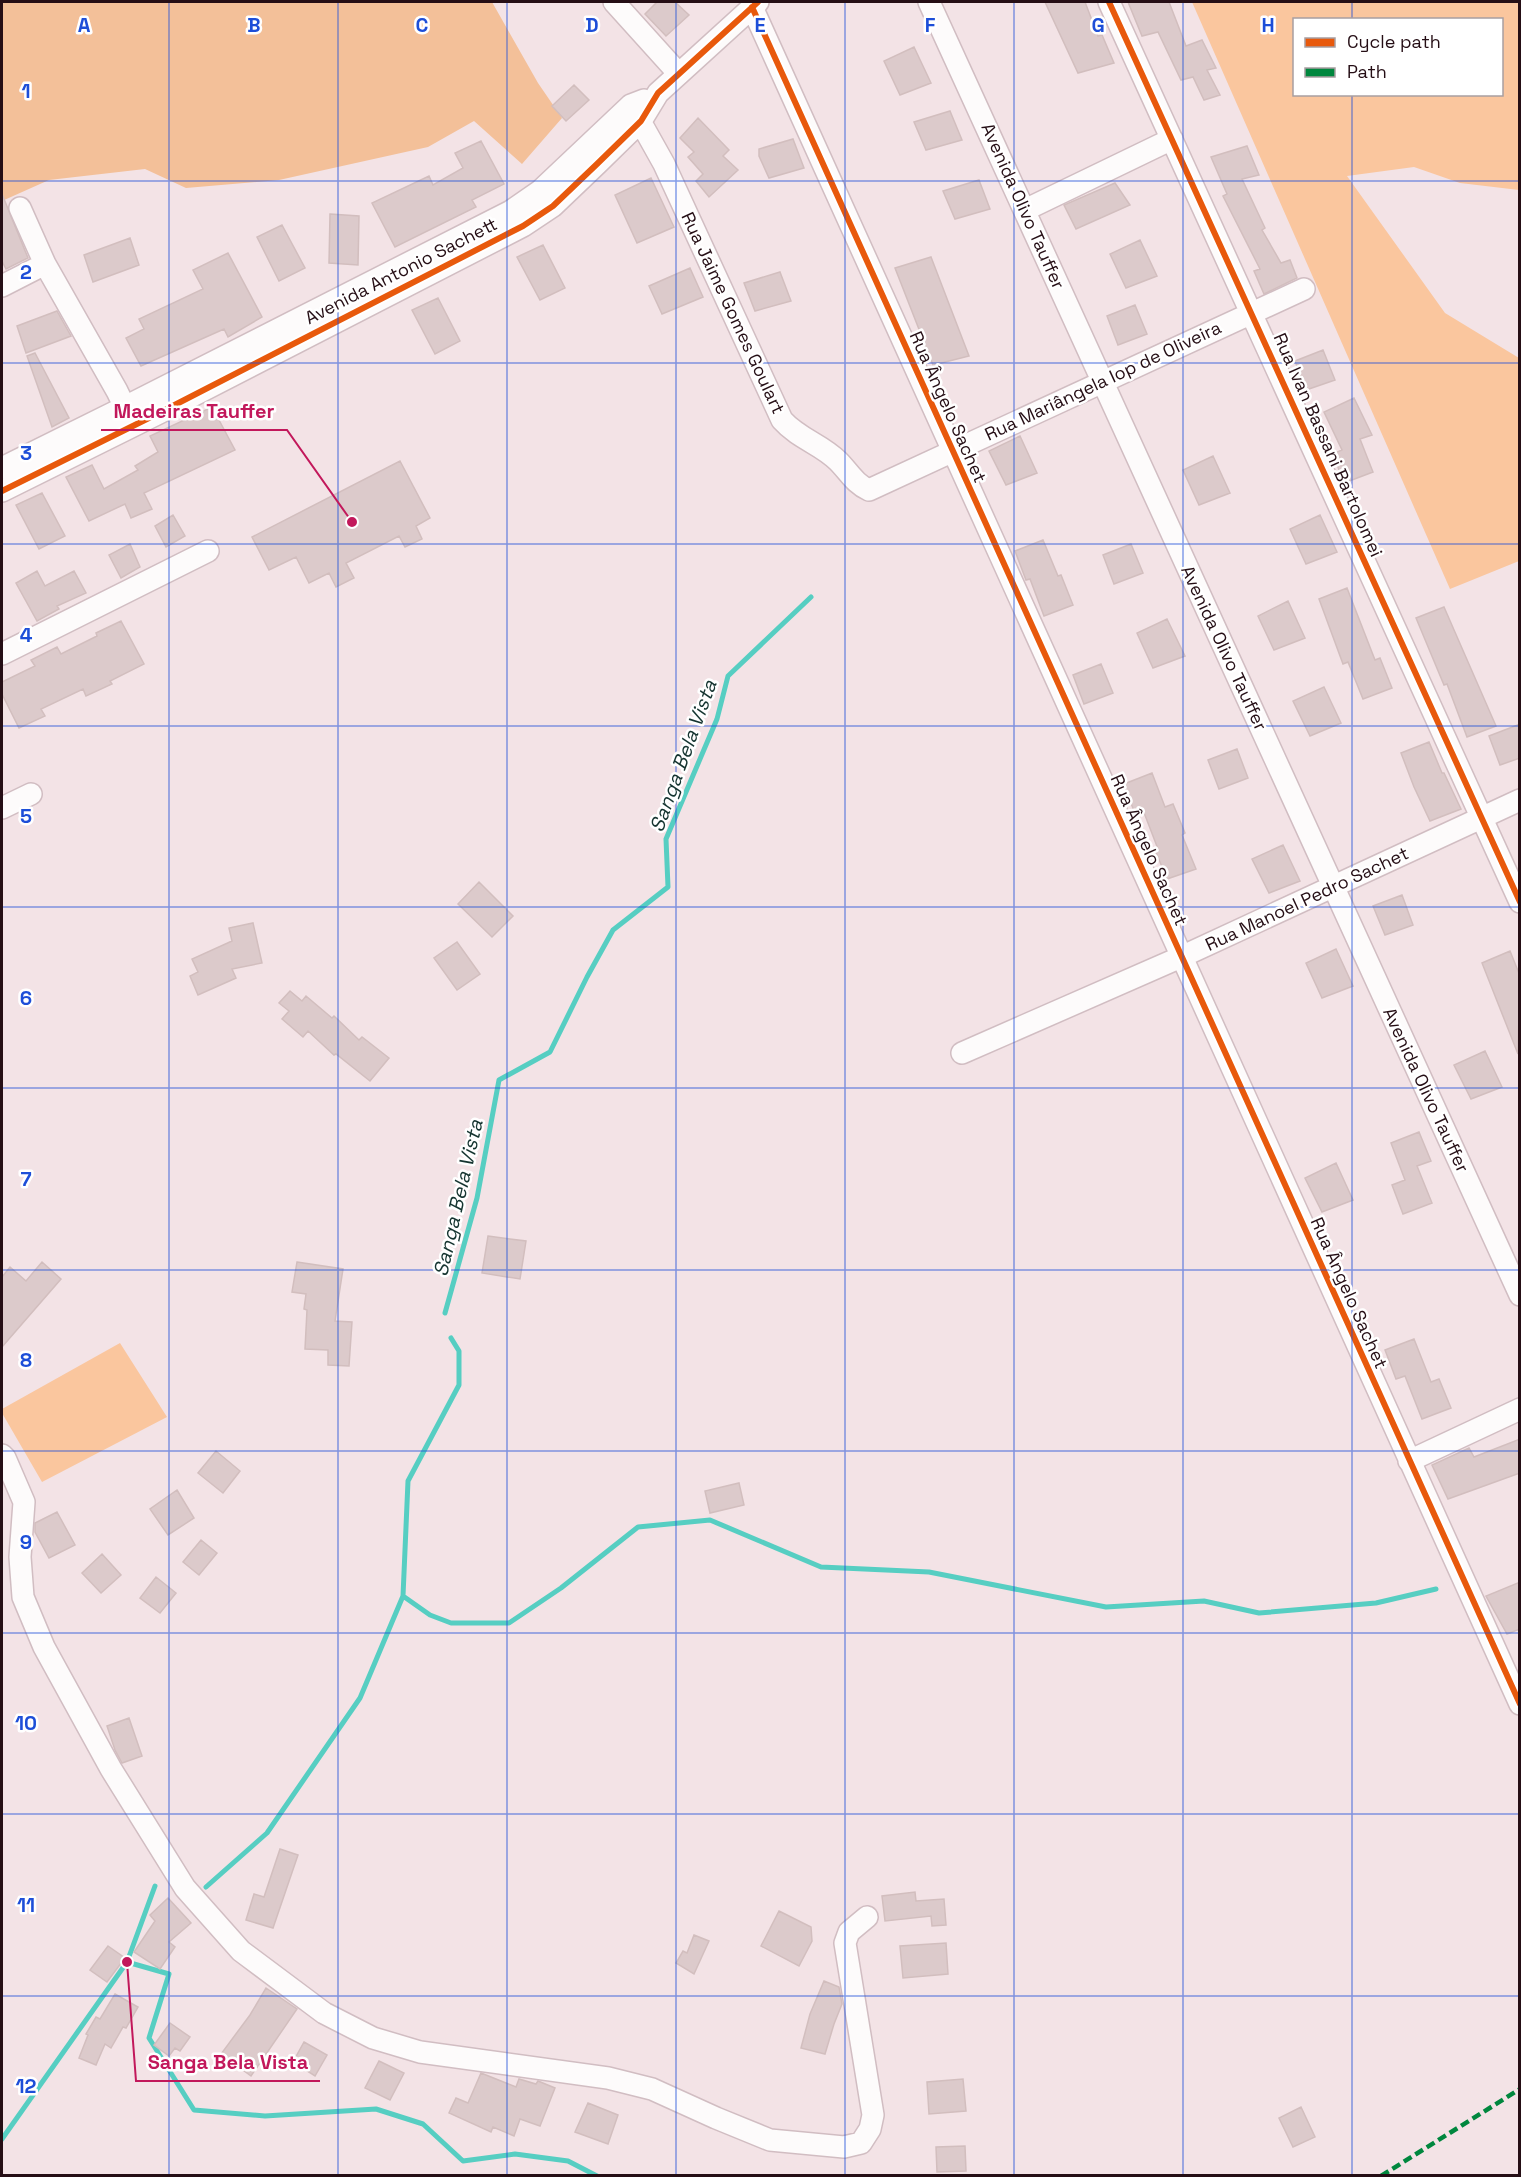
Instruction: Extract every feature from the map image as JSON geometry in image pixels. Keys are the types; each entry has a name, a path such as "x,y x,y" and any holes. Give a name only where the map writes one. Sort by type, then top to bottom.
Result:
{"street":[{"path":"614,2 679,74"},
{"name":"Avenida Olivo Tauffer","path":"929,2 1520,1295"},
{"name":"Rua Ivan Bassani Bartolomei","path":"1109,2 1520,902"},
{"name":"Avenida Antonio Sachett","path":"2,468 79,441 130,416 411,272 511,211 540,191 636,113 755,4"},
{"name":"Rua Ângelo Sachet","path":"755,4 952,451 1520,1704"},
{"name":"Rua Jaime Gomes Goulart","path":"636,113 664,164 782,420 793,432 830,454 859,486 869,490"},
{"path":"1025,210 1172,139"},
{"path":"20,208 45,264 130,416"},
{"path":"2,286 45,264"},
{"name":"Rua Mariângela Iop de Oliveira","path":"869,490 1304,289"},
{"name":"Avenida Antonio Sachett","path":"2,491 79,441"},
{"path":"2,654 208,551"},
{"path":"2,808 31,794"},
{"name":"Rua Manoel Pedro Sachet","path":"962,1053 1181,957 1520,800"},
{"path":"1409,1461 1520,1409"},
{"path":"2,1455 24,1502 20,1557 23,1597 44,1647 111,1769 185,1888 241,1951 324,2013 373,2038 420,2052 608,2078 652,2089 770,2140 844,2147 861,2143 870,2129 873,2115 845,1943 849,1932 867,1917"}],"shaded area":[{"path":"2,2 492,2 538,83 562,118 522,164 474,121 428,147 279,180 186,188 145,169 49,180 2,201"},
{"path":"1192,2 1519,2 1519,190 1460,183 1414,167 1347,176 1445,313 1519,358 1519,561 1450,589"},
{"path":"120,1343 167,1417 42,1482 2,1413 2,1409"}],"building":[{"path":"657,2 675,2 689,15 666,36 645,14"},
{"path":"1045,2 1085,2 1098,36 1102,35 1114,63 1078,73"},
{"path":"1128,2 1169,2 1186,46 1202,40 1216,68 1207,70 1220,95 1204,100 1193,77 1181,80 1158,32 1142,36"},
{"path":"914,47 931,83 900,95 884,61"},
{"path":"574,85 589,100 566,121 552,106"},
{"path":"950,111 962,140 926,150 914,122"},
{"path":"698,118 729,150 723,156 738,170 709,197 696,181 703,174 688,157 694,152 680,138"},
{"path":"793,139 804,168 769,178 759,156 759,149"},
{"path":"481,141 504,184 472,200 476,207 395,247 372,203 429,176 433,185 463,168 455,153"},
{"path":"1247,146 1259,175 1242,179 1265,228 1262,230 1281,263 1290,260 1297,278 1264,294 1254,271 1260,269 1223,196 1227,194 1211,157"},
{"path":"651,178 674,227 637,243 615,195"},
{"path":"979,180 990,209 955,219 943,191"},
{"path":"1115,183 1130,205 1076,229 1064,205"},
{"path":"2,194 28,258 6,269 2,261"},
{"path":"330,214 359,216 358,265 329,263"},
{"path":"282,225 305,268 279,281 257,237"},
{"path":"130,238 139,265 93,282 84,255"},
{"path":"1140,240 1157,276 1126,288 1110,254"},
{"path":"543,245 565,288 540,300 517,257"},
{"path":"228,253 262,317 228,337 224,329 141,366 126,338 144,329 139,319 203,289 193,270"},
{"path":"931,257 969,356 933,365 895,268"},
{"path":"690,268 703,297 662,314 649,286"},
{"path":"780,272 791,301 755,311 744,283"},
{"path":"438,298 460,341 435,354 412,310"},
{"path":"1135,305 1147,334 1118,345 1107,316"},
{"path":"57,311 71,336 26,353 17,326"},
{"path":"1323,350 1335,380 1306,390 1295,361"},
{"path":"35,353 69,418 52,427 27,356"},
{"path":"1354,398 1372,435 1360,439 1373,472 1344,483 1333,454 1342,450 1324,412"},
{"path":"212,407 235,450 144,493 152,509 131,518 125,504 89,521 66,477 92,465 104,489 138,470 135,466 158,452 150,436"},
{"path":"1020,436 1037,473 1006,485 989,451"},
{"path":"1213,456 1230,493 1199,505 1183,470"},
{"path":"400,461 430,518 416,526 422,539 405,547 399,536 346,563 354,578 336,587 329,573 309,583 296,557 269,570 252,537"},
{"path":"42,493 65,536 39,549 16,505"},
{"path":"173,515 185,536 166,547 155,526"},
{"path":"1320,515 1337,552 1306,564 1290,529"},
{"path":"1043,540 1073,605 1044,616 1030,579 1026,580 1015,551"},
{"path":"130,544 140,567 121,578 109,555"},
{"path":"1131,544 1143,573 1114,584 1103,555"},
{"path":"37,571 45,586 74,571 86,593 57,606 59,609 37,621 16,583"},
{"path":"1347,588 1375,660 1380,658 1392,688 1363,699 1348,662 1343,664 1319,599"},
{"path":"1288,601 1305,638 1274,650 1258,616"},
{"path":"1444,607 1496,726 1467,737 1447,684 1444,685 1416,618"},
{"path":"1167,619 1185,656 1153,668 1137,633"},
{"path":"121,621 144,664 110,681 112,684 86,696 83,689 41,709 45,716 19,728 2,694 2,682 35,666 31,660 57,647 61,654"},
{"path":"1101,664 1113,693 1084,704 1073,675"},
{"path":"1324,687 1341,723 1310,736 1293,701"},
{"path":"1520,724 1520,758 1500,765 1489,736"},
{"path":"1429,742 1461,809 1430,821 1401,753"},
{"path":"1237,749 1248,778 1219,789 1208,760"},
{"path":"1152,773 1165,807 1173,804 1185,833 1182,835 1196,869 1167,879 1155,850 1158,849 1143,810 1135,814 1124,784"},
{"path":"1283,845 1300,881 1269,893 1252,859"},
{"path":"479,882 513,916 492,937 458,904"},
{"path":"1402,895 1413,925 1385,935 1373,906"},
{"path":"253,923 262,963 232,969 236,978 198,995 190,976 198,972 192,959 232,941 229,928"},
{"path":"457,942 480,974 457,990 434,958"},
{"path":"1336,949 1353,986 1322,998 1306,963"},
{"path":"1510,951 1520,976 1518,1054 1482,963"},
{"path":"290,991 302,1001 306,996 332,1018 334,1016 359,1040 362,1037 389,1058 370,1081 336,1054 334,1055 308,1031 303,1037 282,1019 289,1011 279,1003"},
{"path":"1485,1051 1502,1087 1471,1099 1454,1065"},
{"path":"1419,1132 1431,1161 1417,1166 1432,1203 1403,1214 1392,1185 1405,1180 1391,1143"},
{"path":"1336,1163 1353,1200 1322,1212 1305,1178"},
{"path":"488,1236 526,1241 520,1279 482,1273"},
{"path":"42,1262 61,1279 2,1347 2,1277 10,1267 26,1281"},
{"path":"297,1262 343,1269 335,1321 352,1322 349,1366 328,1365 328,1350 305,1349 306,1294 292,1292"},
{"path":"1414,1339 1431,1382 1439,1379 1451,1408 1422,1419 1405,1376 1396,1379 1385,1350"},
{"path":"1520,1439 1520,1473 1448,1499 1432,1465 1469,1448 1474,1457"},
{"path":"216,1451 240,1471 223,1493 198,1473"},
{"path":"739,1483 744,1505 710,1513 705,1491"},
{"path":"177,1490 194,1518 168,1535 150,1509"},
{"path":"57,1512 75,1545 49,1558 35,1532 35,1523"},
{"path":"201,1540 217,1553 199,1575 183,1562"},
{"path":"102,1554 121,1575 101,1593 82,1573"},
{"path":"156,1577 176,1593 160,1613 140,1598"},
{"path":"1520,1582 1520,1629 1507,1634 1486,1596"},
{"path":"129,1718 142,1756 122,1763 107,1726"},
{"path":"280,1849 298,1855 273,1928 246,1920 254,1894 264,1897"},
{"path":"915,1892 916,1901 944,1899 946,1925 932,1926 931,1916 885,1921 882,1896"},
{"path":"168,1898 191,1923 169,1942 175,1947 160,1969 134,1952 155,1921 150,1915"},
{"path":"779,1911 811,1927 812,1941 799,1966 761,1946"},
{"path":"694,1935 709,1941 694,1974 676,1963 683,1951 687,1953"},
{"path":"946,1943 948,1974 903,1978 900,1946"},
{"path":"108,1946 125,1958 107,1982 90,1970"},
{"path":"824,1981 839,1987 842,2004 825,2054 801,2048 810,2014"},
{"path":"266,1988 297,2009 251,2076 221,2054 250,2015"},
{"path":"115,1994 138,2007 111,2048 105,2044 96,2065 79,2058 88,2035 86,2034 96,2017 100,2019"},
{"path":"170,2023 190,2037 180,2051 175,2048 169,2056 154,2045"},
{"path":"304,2042 327,2055 315,2076 293,2062"},
{"path":"379,2061 404,2073 390,2100 365,2088"},
{"path":"481,2073 516,2087 519,2079 536,2084 538,2081 555,2088 540,2126 520,2119 514,2136 493,2127 491,2132 449,2113 456,2098 468,2103"},
{"path":"963,2079 966,2111 929,2114 927,2082"},
{"path":"588,2103 618,2115 608,2144 575,2132"},
{"path":"1301,2107 1315,2137 1293,2147 1279,2118"},
{"path":"965,2146 966,2171 937,2172 936,2147"}],"waterway":[{"name":"Sanga Bela Vista","path":"445,1313 477,1198 499,1080 550,1052 613,930 668,887 666,839 717,719 728,676 811,597"},
{"name":"Sanga Bela Vista","path":"206,1887 267,1833 360,1698 403,1596 408,1481 459,1385 459,1351 451,1338"},
{"path":"403,1596 430,1615 451,1623 509,1623 561,1588 638,1527 710,1520 821,1567 929,1572 1106,1607 1204,1601 1259,1613 1376,1603 1436,1589"},
{"name":"Sanga Bela Vista","path":"2,2139 127,1962 155,1886"},
{"path":"127,1962 169,1974 149,2038 194,2110 265,2116 376,2109 423,2124 463,2161 515,2154 568,2161 597,2176"}],"marked path":[{"path":"1381,2176 1520,2089"}],"cycle path":[{"path":"2,491 523,226 553,206 641,121 658,93 758,2"},
{"path":"1109,2 1520,902"},
{"path":"752,7 1520,1704"}],"place":[{"name":"Madeiras Tauffer","path":"352,522"},
{"name":"Sanga Bela Vista","path":"127,1962"}]}
